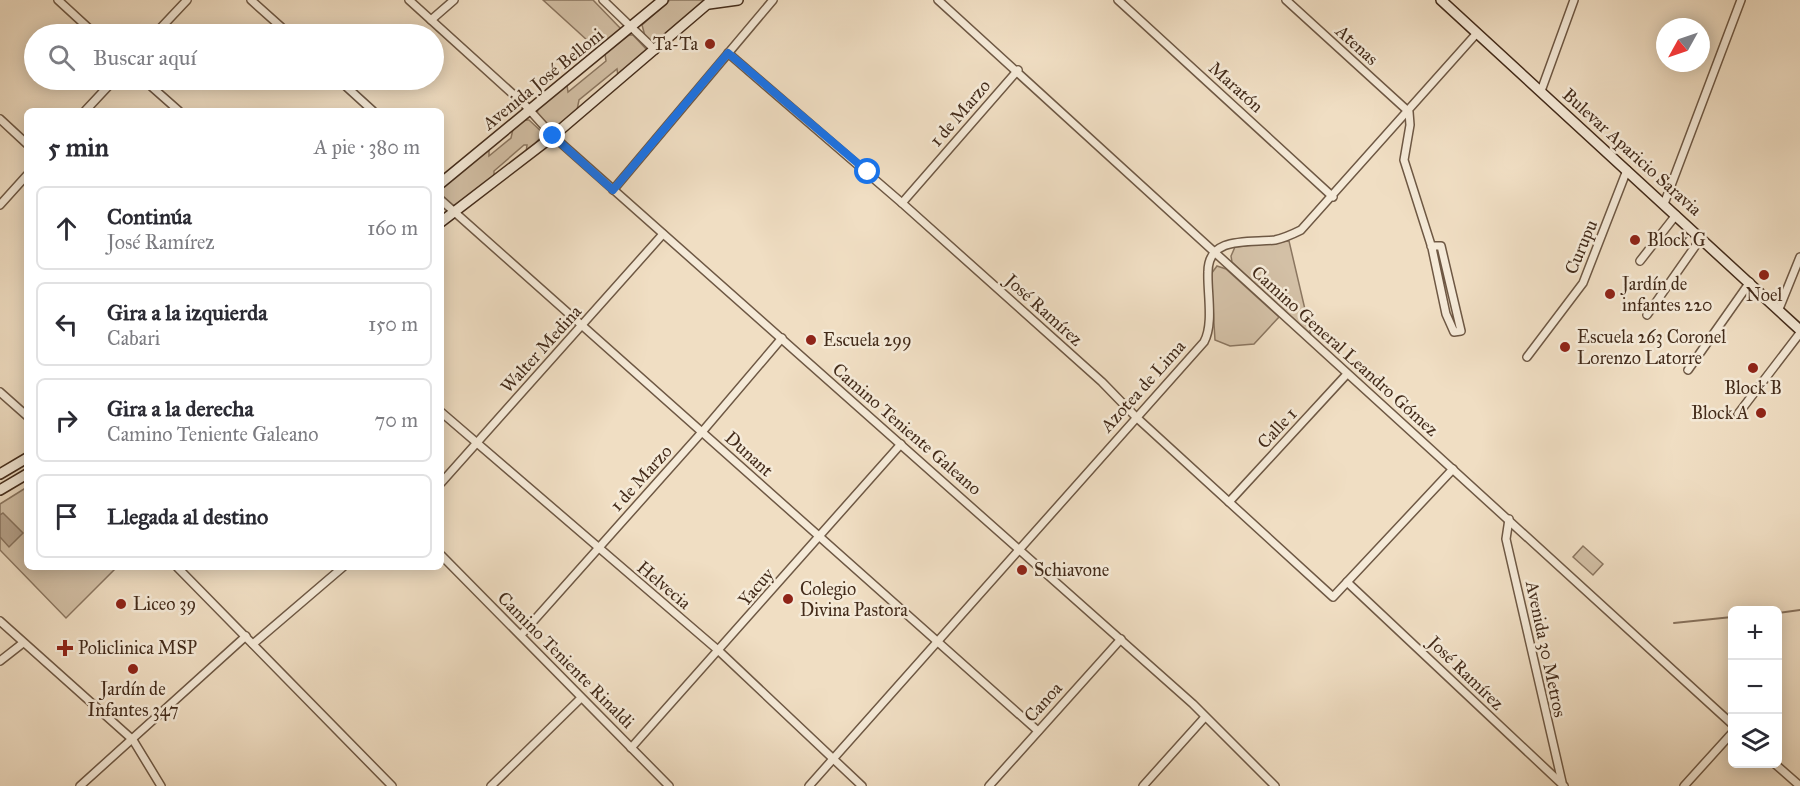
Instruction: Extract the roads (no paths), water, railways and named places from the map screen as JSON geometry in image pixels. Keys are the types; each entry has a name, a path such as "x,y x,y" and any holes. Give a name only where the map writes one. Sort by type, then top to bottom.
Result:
{"main road":[{"name":"Avenida José Belloni","path":"444,177 633,28 663,0"},
{"path":"444,220 553,136 710,2 738,0"},
{"name":"Bulevar Aparicio Saravia","path":"1441,0 1750,282 1800,331"},
{"path":"0,474 24,460"},
{"path":"0,490 24,476"}],"street":[{"path":"58,0 84,24"},
{"path":"164,24 187,0"},
{"path":"251,0 278,24"},
{"name":"Camino Teniente Galeano","path":"409,0 435,24"},
{"path":"431,20 454,0"},
{"path":"603,0 655,50"},
{"path":"613,190 773,0"},
{"name":"Camino General Leandro Gómez","path":"938,0 1728,720"},
{"name":"Maratón","path":"1118,0 1333,197"},
{"name":"Atenas","path":"1286,0 1408,112"},
{"path":"1540,91 1574,0"},
{"path":"1664,204 1741,0"},
{"name":"Camino Teniente Galeano","path":"444,32 613,190 1121,639 1275,786"},
{"path":"1215,252 1232,242 1274,240 1294,234 1308,223 1477,33"},
{"name":"José Ramírez","path":"728,53 902,202 1102,382 1136,417 1333,597 1347,582 1563,786"},
{"name":"1 de Marzo","path":"902,202 1017,70"},
{"path":"88,108 105,90"},
{"path":"155,90 176,108"},
{"path":"350,90 370,108"},
{"path":"1408,112 1410,125 1404,160 1431,246 1446,314 1454,332 1461,331 1441,246 1431,246"},
{"path":"0,119 24,141"},
{"name":"Curupu","path":"1527,357 1583,283 1627,170"},
{"path":"0,205 24,178"},
{"name":"Dunant","path":"444,203 1038,731"},
{"path":"1640,261 1676,214"},
{"name":"Walter Medina","path":"444,480 663,234"},
{"path":"1647,315 1701,238"},
{"name":"Azotea de Lima","path":"809,786 1206,338 1208,268 1215,252"},
{"path":"1779,309 1800,257"},
{"path":"1688,370 1750,282"},
{"path":"1738,414 1800,331"},
{"name":"1 de Marzo","path":"520,635 598,550 782,338"},
{"name":"Calle 1","path":"1229,502 1347,374"},
{"path":"0,392 24,413"},
{"name":"Helvecia","path":"444,415 598,550 719,651 862,786"},
{"name":"Yacuy","path":"631,747 719,651 901,444"},
{"path":"1347,582 1453,469"},
{"name":"Avenida 30 Metros","path":"1509,519 1506,539 1557,769 1563,786"},
{"name":"Camino Teniente Rinaldi","path":"444,558 669,786"},
{"path":"180,570 392,786"},
{"path":"253,644 339,570"},
{"path":"0,621 133,740 161,786"},
{"path":"80,786 246,636"},
{"name":"Canoa","path":"988,786 1121,639"},
{"path":"0,661 23,643"},
{"path":"491,786 581,698"},
{"path":"1143,786 1205,717"},
{"path":"1684,786 1728,737"},
{"path":"1780,768 1800,786"}],"waterway":[{"path":"1782,612 1800,610"},
{"path":"1674,623 1728,617"}],"place":[{"name":"Ta-Ta","path":"710,44"},
{"name":"Block G","path":"1635,240"},
{"name":"Noel","path":"1764,275"},
{"name":"Jardín de infantes 220","path":"1610,294"},
{"name":"Escuela 299","path":"811,340"},
{"name":"Escuela 263 Coronel Lorenzo Latorre","path":"1565,347"},
{"name":"Block B","path":"1753,368"},
{"name":"Block A","path":"1761,413"},
{"name":"Schiavone","path":"1022,570"},
{"name":"Colegio Divina Pastora","path":"788,599"},
{"name":"Liceo 39","path":"121,604"},
{"name":"Policlinica MSP","path":"65,648"},
{"name":"Jardín de Infantes 347","path":"133,669"}]}
